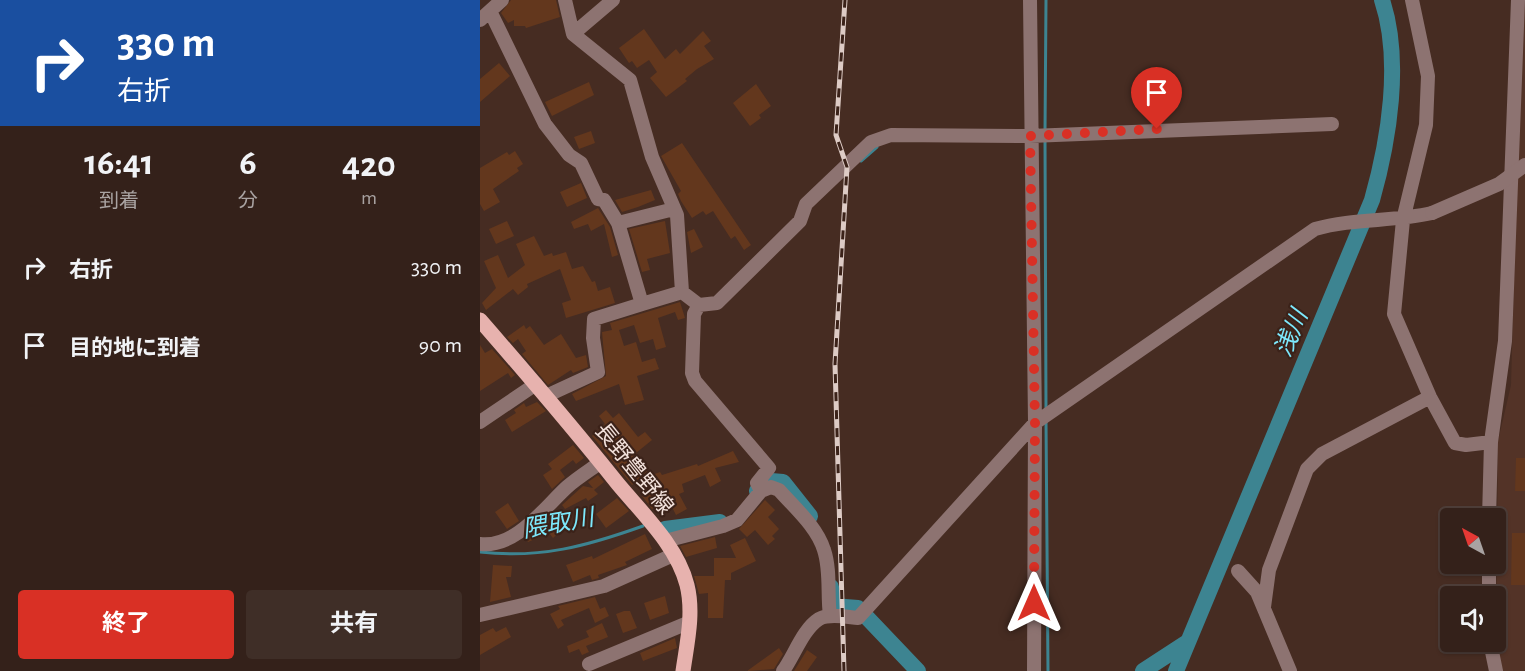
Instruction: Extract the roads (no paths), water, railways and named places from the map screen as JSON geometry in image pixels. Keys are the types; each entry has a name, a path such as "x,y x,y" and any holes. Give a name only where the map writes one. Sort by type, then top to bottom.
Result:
{"main road":[{"name":"長野豊野線","path":"480,320 536,384 665,541 687,587 690,622 683,671"}],"street":[{"path":"502,0 485,16 545,124 569,155 581,163 598,200 604,200 618,223 642,304"},
{"path":"564,0 573,34 630,80 652,157 677,215 682,292 699,305 717,303 801,221 806,204 871,142 891,135 1030,136 1332,124"},
{"path":"573,34 612,0"},
{"path":"1030,0 1035,423 1034,671"},
{"path":"1412,0 1428,76 1426,125 1403,220 1394,314 1430,397 1455,443 1466,445 1491,442"},
{"path":"1489,508 1491,442 1505,341 1518,0"},
{"path":"783,671 810,629 820,618 862,613 1035,423 1315,228 1335,224 1403,220 1432,213 1499,184 1525,165"},
{"path":"618,223 674,208"},
{"path":"546,396 598,372 593,338 594,319 682,292"},
{"path":"699,305 694,314 692,373 695,381 769,468 757,483 760,489"},
{"path":"480,422 536,384"},
{"path":"1264,607 1269,570 1307,469 1322,454 1430,397"},
{"path":"480,544 492,545 503,542 537,518 569,486 601,462"},
{"path":"665,541 723,526 737,520 760,489 771,487 779,490 817,534 824,550 830,616"},
{"path":"480,615 604,586 673,555"},
{"path":"1238,572 1257,592 1290,671"},
{"path":"589,664 690,622"},
{"path":"1492,652 1496,671"}],"waterway":[{"path":"1045,132 1046,0"},
{"name":"浅川","path":"1176,671 1372,200 1384,152 1391,100 1391,48 1382,0"},
{"path":"1045,139 1046,411"},
{"path":"861,161 877,147"},
{"path":"1046,421 1048,671"},
{"name":"隈取川","path":"757,491 771,481 783,482 810,516"},
{"name":"隈取川","path":"665,529 720,522"},
{"name":"隈取川","path":"480,552 523,554 563,549 643,526"},
{"name":"隈取川","path":"831,587 833,606 858,608 918,671"},
{"name":"隈取川","path":"1143,671 1186,643"}],"railway":[{"path":"844,671 835,364 847,167 836,135 845,0"}]}
